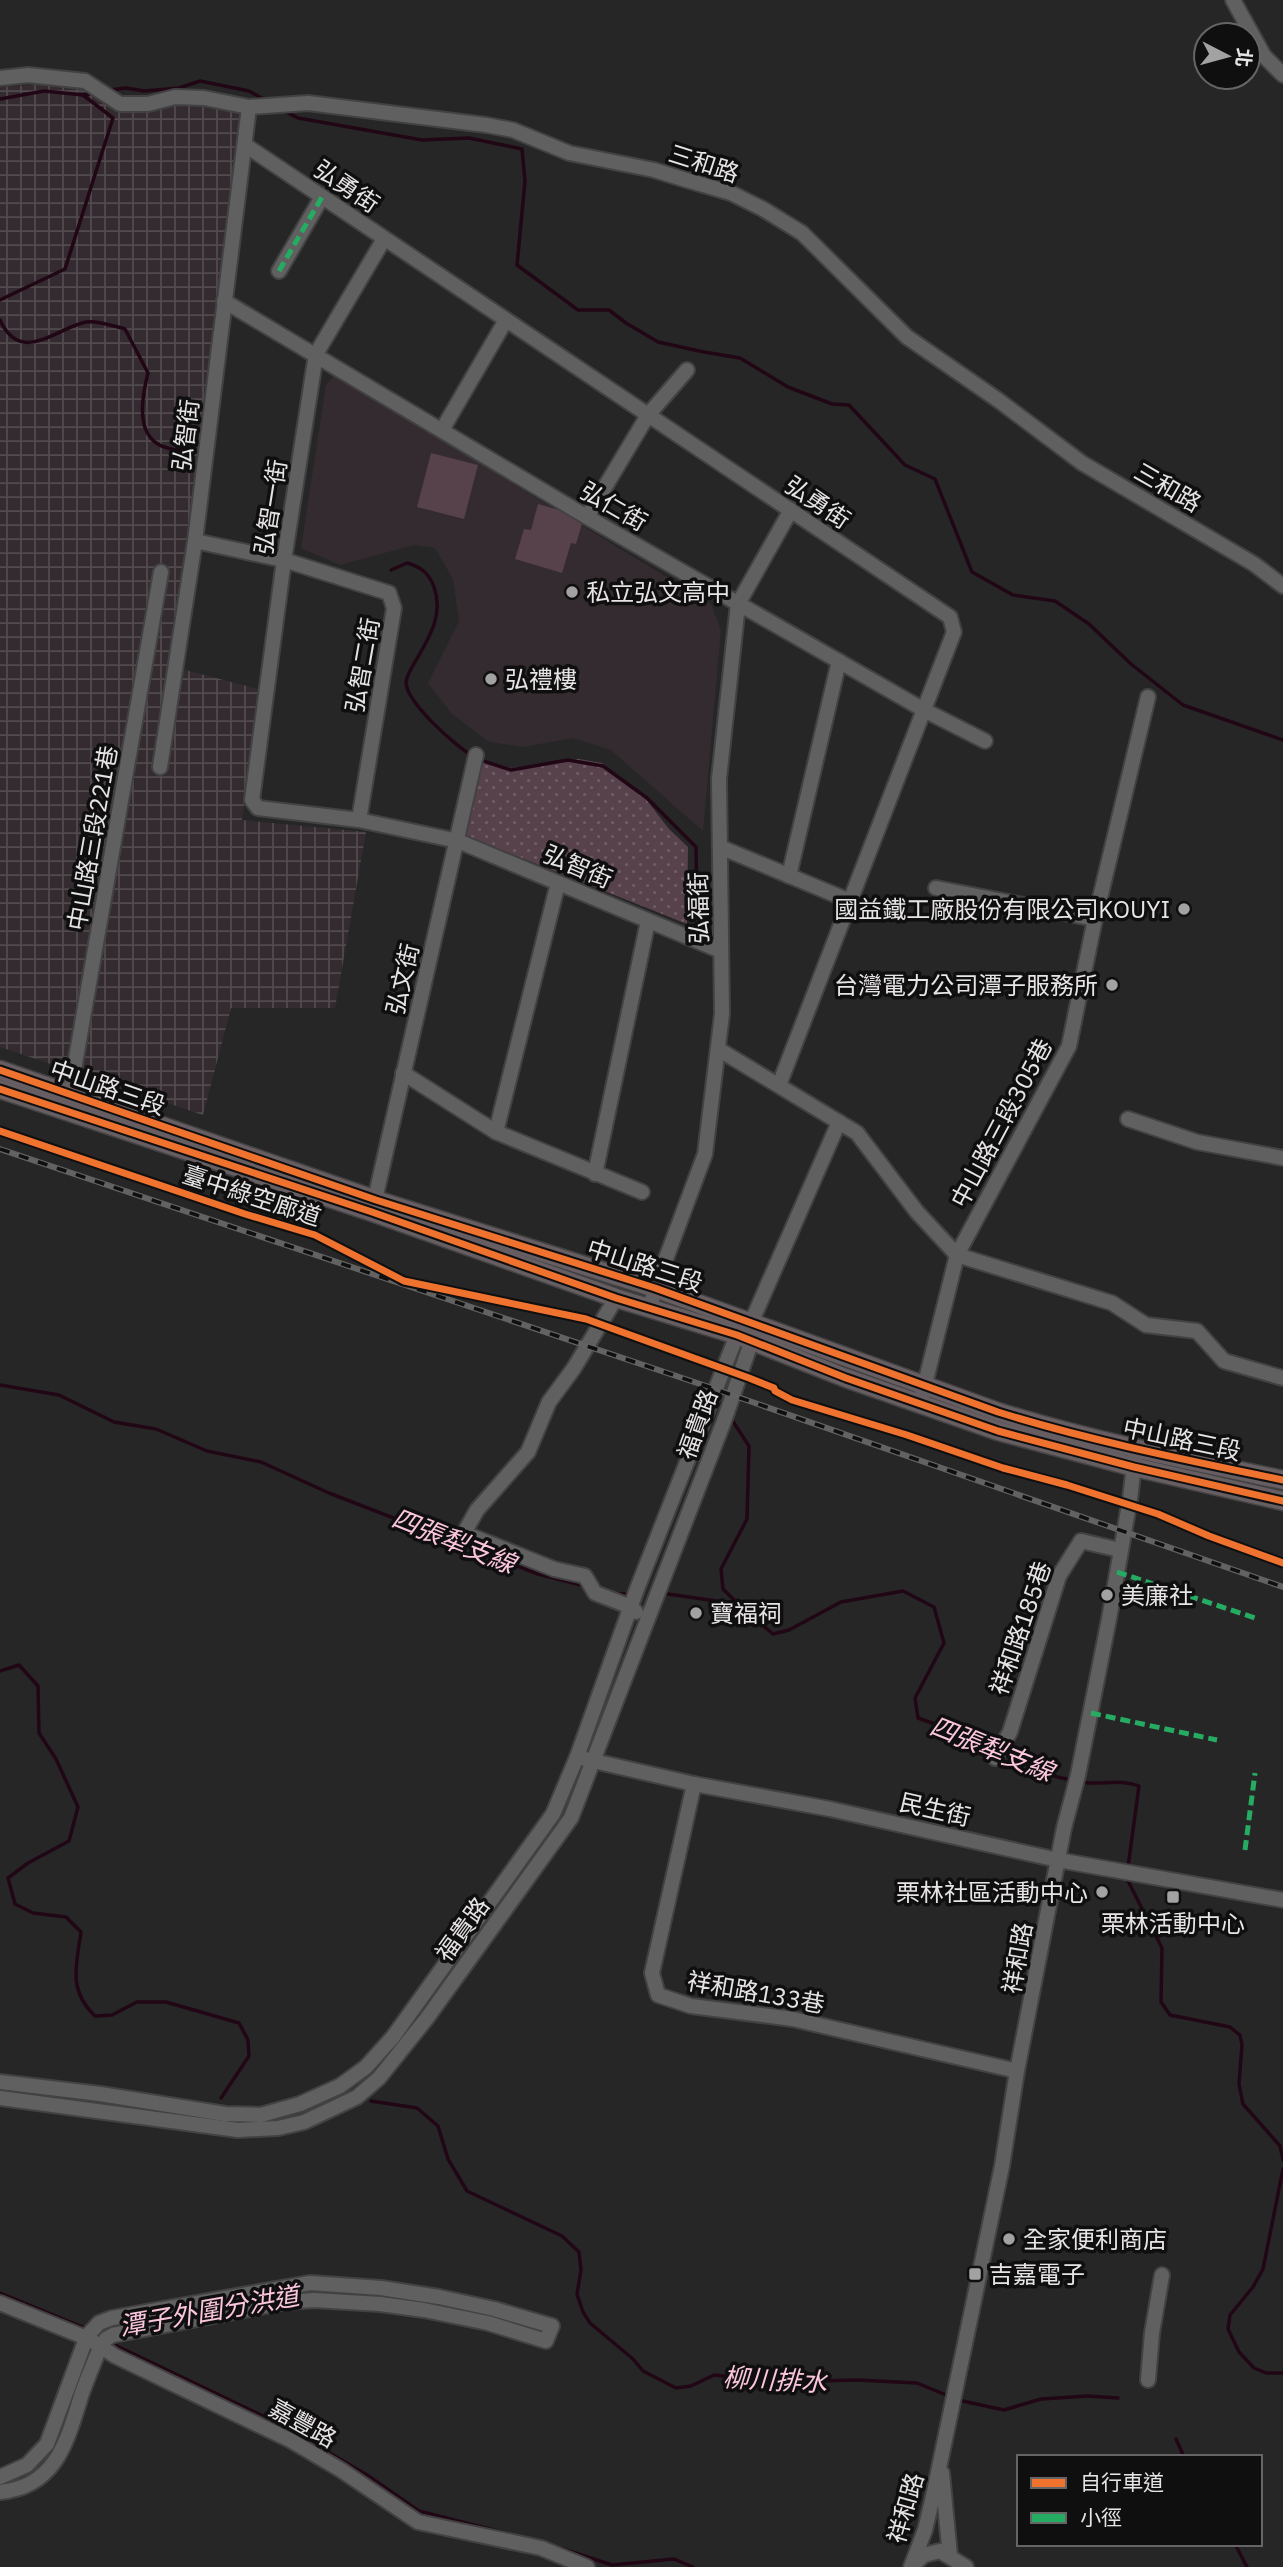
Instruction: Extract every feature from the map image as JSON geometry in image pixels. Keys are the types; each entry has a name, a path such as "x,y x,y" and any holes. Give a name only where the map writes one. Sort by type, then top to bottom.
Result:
{"main road":[{"name":"中山路三段","path":"0,1070 650,1309 746,1333 926,1385 1036,1424 1136,1449 1283,1480"},
{"name":"中山路三段","path":"0,1089 374,1206 655,1288 846,1378 998,1431 1134,1467 1283,1501"}],"street":[{"path":"1220,0 1234,4 1264,57 1283,75"},
{"name":"三和路","path":"0,78 28,75 85,82 120,104 148,104 175,97 225,101 249,107 331,104 486,125 513,130 569,153 654,170 731,193 802,233 907,337 1082,463 1254,564 1283,586"},
{"name":"弘智街","path":"160,767 195,541 249,107"},
{"name":"弘勇街","path":"245,145 950,617 954,632 779,1085"},
{"path":"279,271 322,197"},
{"name":"弘智一街","path":"252,800 316,354 384,239"},
{"name":"弘仁街","path":"224,301 587,517 924,710 985,741"},
{"path":"442,430 506,320"},
{"path":"587,517 648,415 687,370"},
{"name":"弘福街","path":"650,1309 655,1288 705,1154 722,1014 719,779 738,604 791,510"},
{"name":"弘智二街","path":"195,541 285,560 389,593 394,608 359,820"},
{"name":"中山路三段221巷","path":"67,1112 161,572"},
{"path":"789,876 839,661"},
{"name":"中山路三段305巷","path":"919,1404 957,1255 1069,1046 1095,919 1147,697"},
{"name":"弘文街","path":"374,1206 476,755"},
{"name":"弘智街","path":"252,800 258,808 359,820 458,841 721,951"},
{"path":"720,847 850,901"},
{"path":"496,1132 558,883"},
{"path":"936,888 1095,919"},
{"path":"595,1174 648,921"},
{"path":"718,1049 857,1133 917,1212 957,1255 1112,1303 1146,1325 1197,1331 1224,1361 1283,1378"},
{"path":"402,1073 496,1132 642,1192"},
{"path":"1128,1119 1197,1142 1283,1158"},
{"path":"746,1333 839,1122"},
{"path":"617,1298 574,1368 549,1402 528,1452 477,1510 464,1532 554,1569 585,1576 595,1593 631,1607 647,1622"},
{"name":"福貴路","path":"0,2098 238,2130 278,2128 304,2122 357,2097 379,2078 407,2044 571,1818 724,1421 746,1333"},
{"name":"福貴路","path":"0,2082 100,2094 225,2114 261,2115 300,2104 340,2086 366,2067 393,2037 553,1814 577,1757 639,1585 746,1333"},
{"name":"祥和路","path":"911,2567 925,2530 941,2462 1002,2166 1017,2071 1058,1860 1109,1619 1136,1449"},
{"name":"祥和路185巷","path":"999,1753 1010,1732 1059,1576 1068,1560 1080,1541 1120,1550"},
{"name":"民生街","path":"577,1757 1136,1876 1283,1900"},
{"name":"祥和路133巷","path":"694,1784 652,1973 657,1995 691,2006 793,2020 1017,2071"},
{"path":"1148,2381 1152,2333 1162,2275"},
{"path":"0,2477 20,2470 43,2450 86,2338 94,2328 112,2318 296,2284 387,2289 454,2300 552,2326 546,2341 488,2323 424,2310 332,2301 286,2302 113,2335 102,2345 82,2394 68,2440 57,2459 29,2485 0,2493"},
{"path":"332,2301 334,2285"},
{"name":"嘉豐路","path":"0,2303 102,2345 115,2356 290,2440 341,2470 418,2522 541,2549 587,2567"},
{"path":"43,2450 57,2459"},
{"name":"祥和路","path":"941,2462 950,2556"},
{"path":"911,2567 932,2551 940,2551 966,2567"}],"shaded area":[{"path":"74,82 126,112 198,102 240,111 174,667 262,690 242,820 366,832 335,1008 231,1008 203,1115 0,1047 0,87"},
{"name":"私立弘文高中","path":"334,375 711,604 721,631 703,831 611,750 573,738 523,747 489,742 452,714 428,683 459,621 453,579 435,548 414,545 340,565 301,548 326,385"},
{"path":"431,453 478,465 464,519 417,507"},
{"path":"538,504 584,517 576,544 571,543 562,573 515,559 524,529 531,530"},
{"path":"579,759 602,763 645,798 669,829 688,847 687,924 464,835 482,761 512,768"}],"water":[{"name":"潭子外圍分洪道","path":"316,2287 316,2297 119,2330 117,2321"}],"waterway":[{"path":"110,90 179,88 200,81 249,91 265,100"},
{"path":"0,99 44,91 83,95 113,118 65,269 0,300"},
{"path":"83,95 95,93"},
{"path":"284,111 298,118 422,140 469,138 522,149 525,181 517,265 578,310 609,310 658,342 740,358 788,387 832,404 849,405 905,465 935,479 972,572 1013,595 1055,601 1089,624 1131,664 1183,705 1283,740"},
{"path":"0,320 8,334 18,341 29,342 86,322 125,329 148,373 143,415 150,437 159,445 189,450"},
{"path":"391,570 407,563 420,569 430,578 437,597 433,626 407,677 408,691 433,723 473,756"},
{"path":"480,760 511,770 568,760 603,766 647,798 696,847 697,906"},
{"name":"四張犁支線","path":"0,1385 59,1395 114,1422 156,1429 207,1451 261,1462 329,1493 538,1574 585,1586"},
{"path":"719,1401 723,1408"},
{"path":"730,1417 749,1446 747,1519 721,1569 723,1589 736,1602"},
{"name":"四張犁支線","path":"661,1593 737,1604 773,1634 789,1630 841,1602 903,1591 934,1607 944,1643 915,1698 918,1718 996,1746"},
{"name":"四張犁支線","path":"612,1594 633,1594"},
{"name":"柳川排水","path":"0,1671 19,1665 38,1686 39,1733 56,1759 78,1807 69,1841 28,1863 8,1878 15,1904 33,1913 66,1917 81,1932 76,1967 77,1987 86,2006 95,2016 112,2015 137,2002 166,2002 239,2023 248,2040 249,2056 221,2098"},
{"name":"四張犁支線","path":"1003,1749 1057,1777 1072,1780"},
{"name":"四張犁支線","path":"1080,1782 1139,1786 1128,1867"},
{"name":"四張犁支線","path":"1127,1875 1162,1948 1161,2002 1170,2015 1230,2027 1240,2035 1242,2045 1239,2084 1243,2104 1280,2146 1283,2160"},
{"name":"柳川排水","path":"371,2101 417,2108 438,2126 448,2159 467,2191 562,2236 579,2252 581,2270 577,2294 590,2323 633,2359 643,2371 676,2388 691,2386 714,2375 779,2382 857,2380 917,2383 951,2397"},
{"name":"四張犁支線","path":"1283,2169 1263,2269 1253,2287 1230,2315 1228,2329 1239,2352 1254,2368 1266,2373 1283,2373"},
{"path":"0,2293 85,2328"},
{"name":"潭子外圍分洪道","path":"115,2345 284,2426 367,2475 419,2511 509,2534"},
{"name":"柳川排水","path":"958,2400 1004,2410 1041,2399 1088,2396 1118,2398"},
{"name":"柳川排水","path":"1176,2439 1183,2455"},
{"name":"柳川排水","path":"1236,2546 1247,2567"},
{"path":"560,2548 612,2565 674,2559 693,2567"}],"railway":[{"path":"0,1149 709,1387 1283,1587"}],"marked path":[{"path":"279,271 322,197"},
{"path":"1117,1572 1258,1619"},
{"path":"1091,1713 1217,1740"},
{"path":"1245,1850 1255,1773"}],"cycle path":[{"path":"0,1070 376,1200 655,1288 998,1412 1104,1441 1283,1480"},
{"name":"臺中綠空廊道","path":"0,1089 372,1212 616,1298 737,1335 846,1378 998,1431 1134,1467 1283,1501"},
{"name":"臺中綠空廊道","path":"0,1131 315,1235 404,1281 586,1319 749,1378 774,1388 792,1400 1003,1468 1158,1514 1283,1563"}],"place":[{"name":"私立弘文高中","path":"572,592"},
{"name":"弘禮樓","path":"491,679"},
{"name":"國益鐵工廠股份有限公司KOUYI","path":"1184,909"},
{"name":"台灣電力公司潭子服務所","path":"1112,985"},
{"name":"美廉社","path":"1107,1595"},
{"name":"寶福祠","path":"696,1613"},
{"name":"栗林社區活動中心","path":"1102,1892"},
{"name":"栗林活動中心","path":"1173,1897"},
{"name":"全家便利商店","path":"1009,2239"},
{"name":"吉嘉電子","path":"975,2274"}]}
